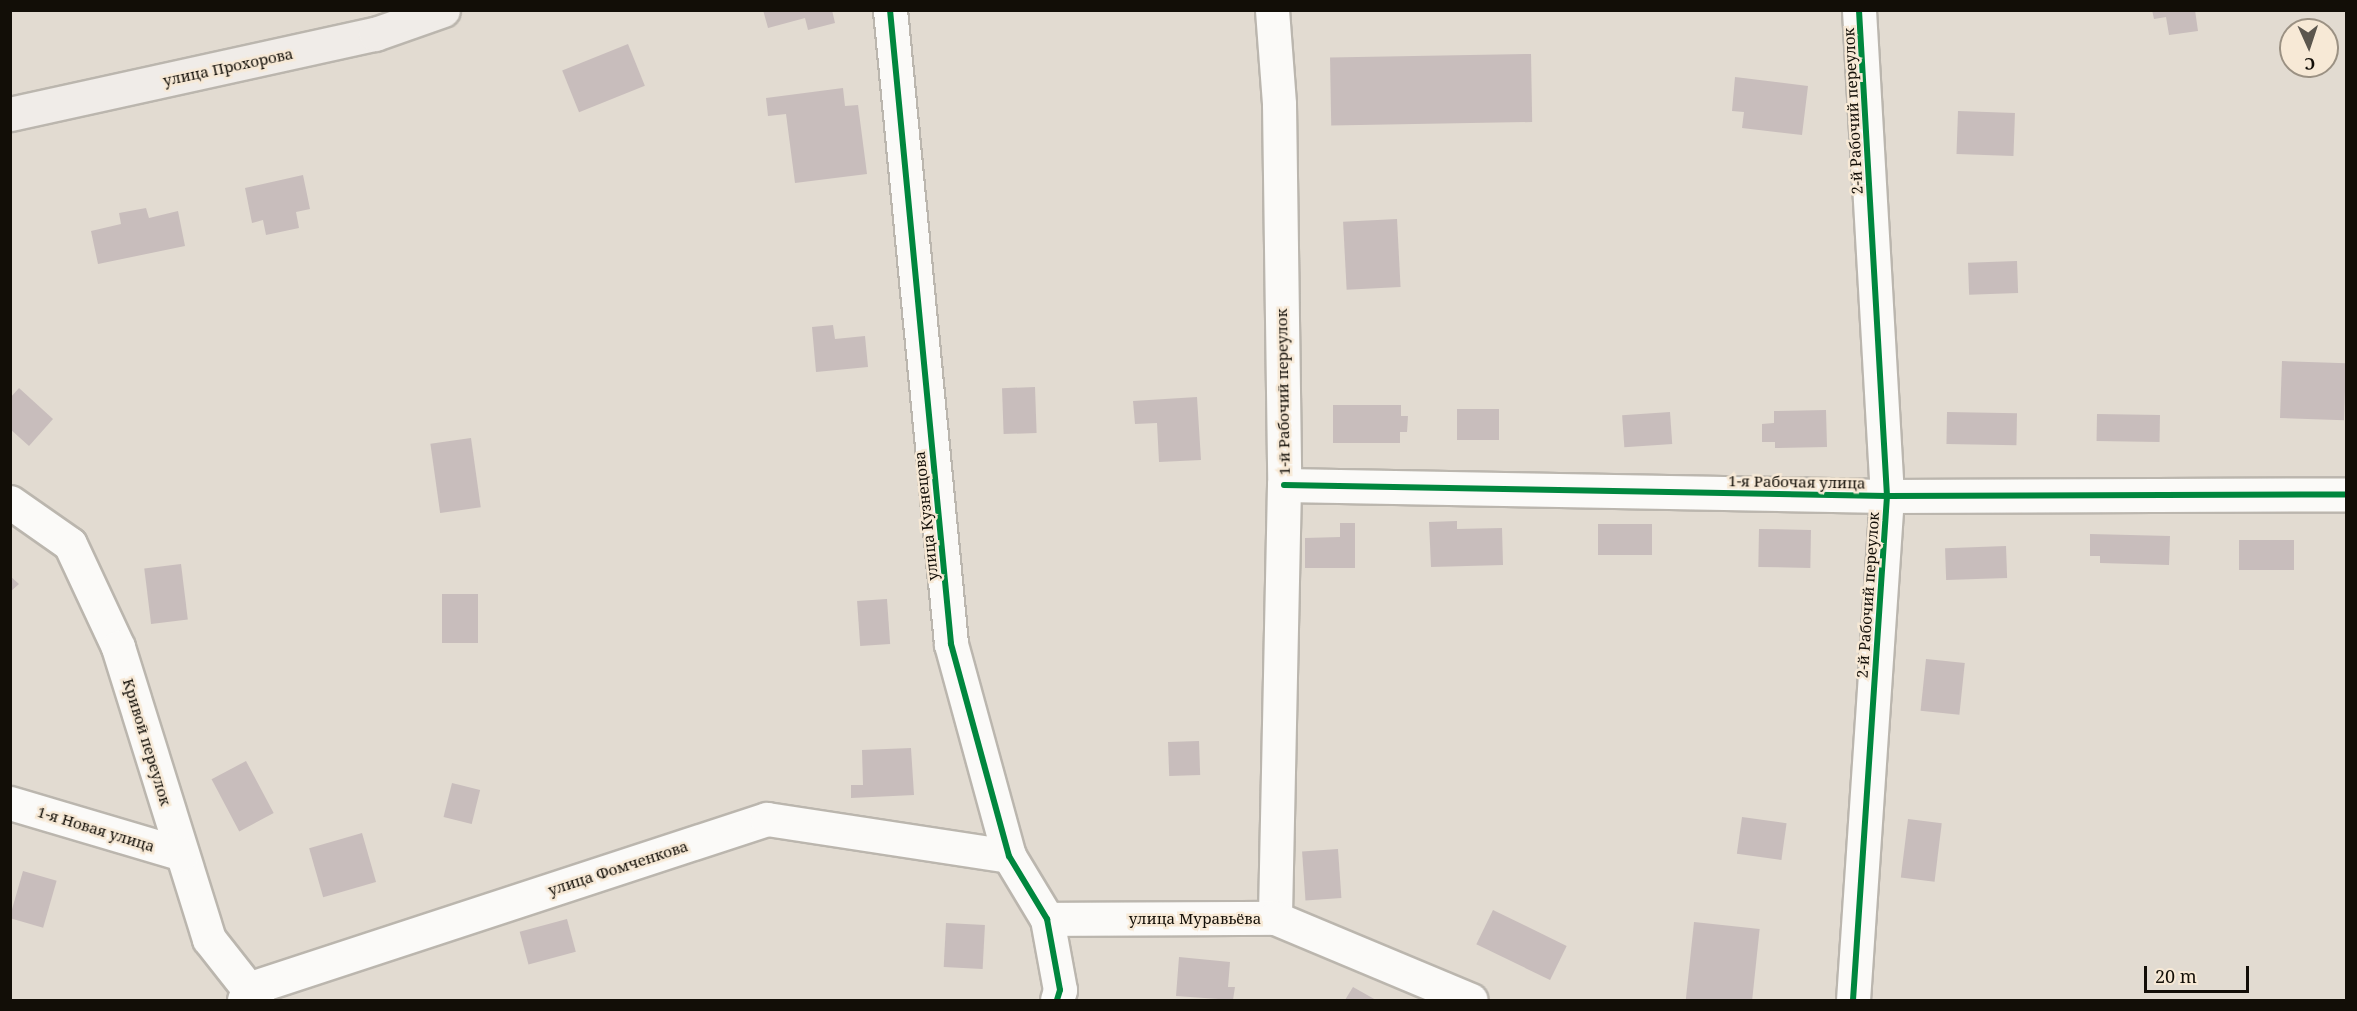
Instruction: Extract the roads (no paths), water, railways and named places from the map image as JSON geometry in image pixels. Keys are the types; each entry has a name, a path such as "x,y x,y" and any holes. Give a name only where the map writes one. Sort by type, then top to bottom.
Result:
{"street":[{"name":"улица Прохорова","path":"10,114 375,34 443,10"},
{"name":"улица Кузнецова","path":"890,10 951,644 1009,856 1047,919 1060,990 1057,1000"},
{"name":"1-й Рабочий переулок","path":"1272,10 1279,104 1284,485 1275,918"},
{"name":"2-й Рабочий переулок","path":"1853,1000 1887,496 1859,10"},
{"name":"1-я Рабочая улица","path":"1284,485 1887,496 2346,494"},
{"name":"Кривой переулок","path":"10,502 70,544 118,647 208,939 250,997"},
{"name":"1-я Новая улица","path":"10,803 182,854"},
{"name":"улица Фомченкова","path":"250,997 768,819 1009,856"},
{"name":"улица Муравьёва","path":"1047,919 1275,918 1471,1000"}]}
